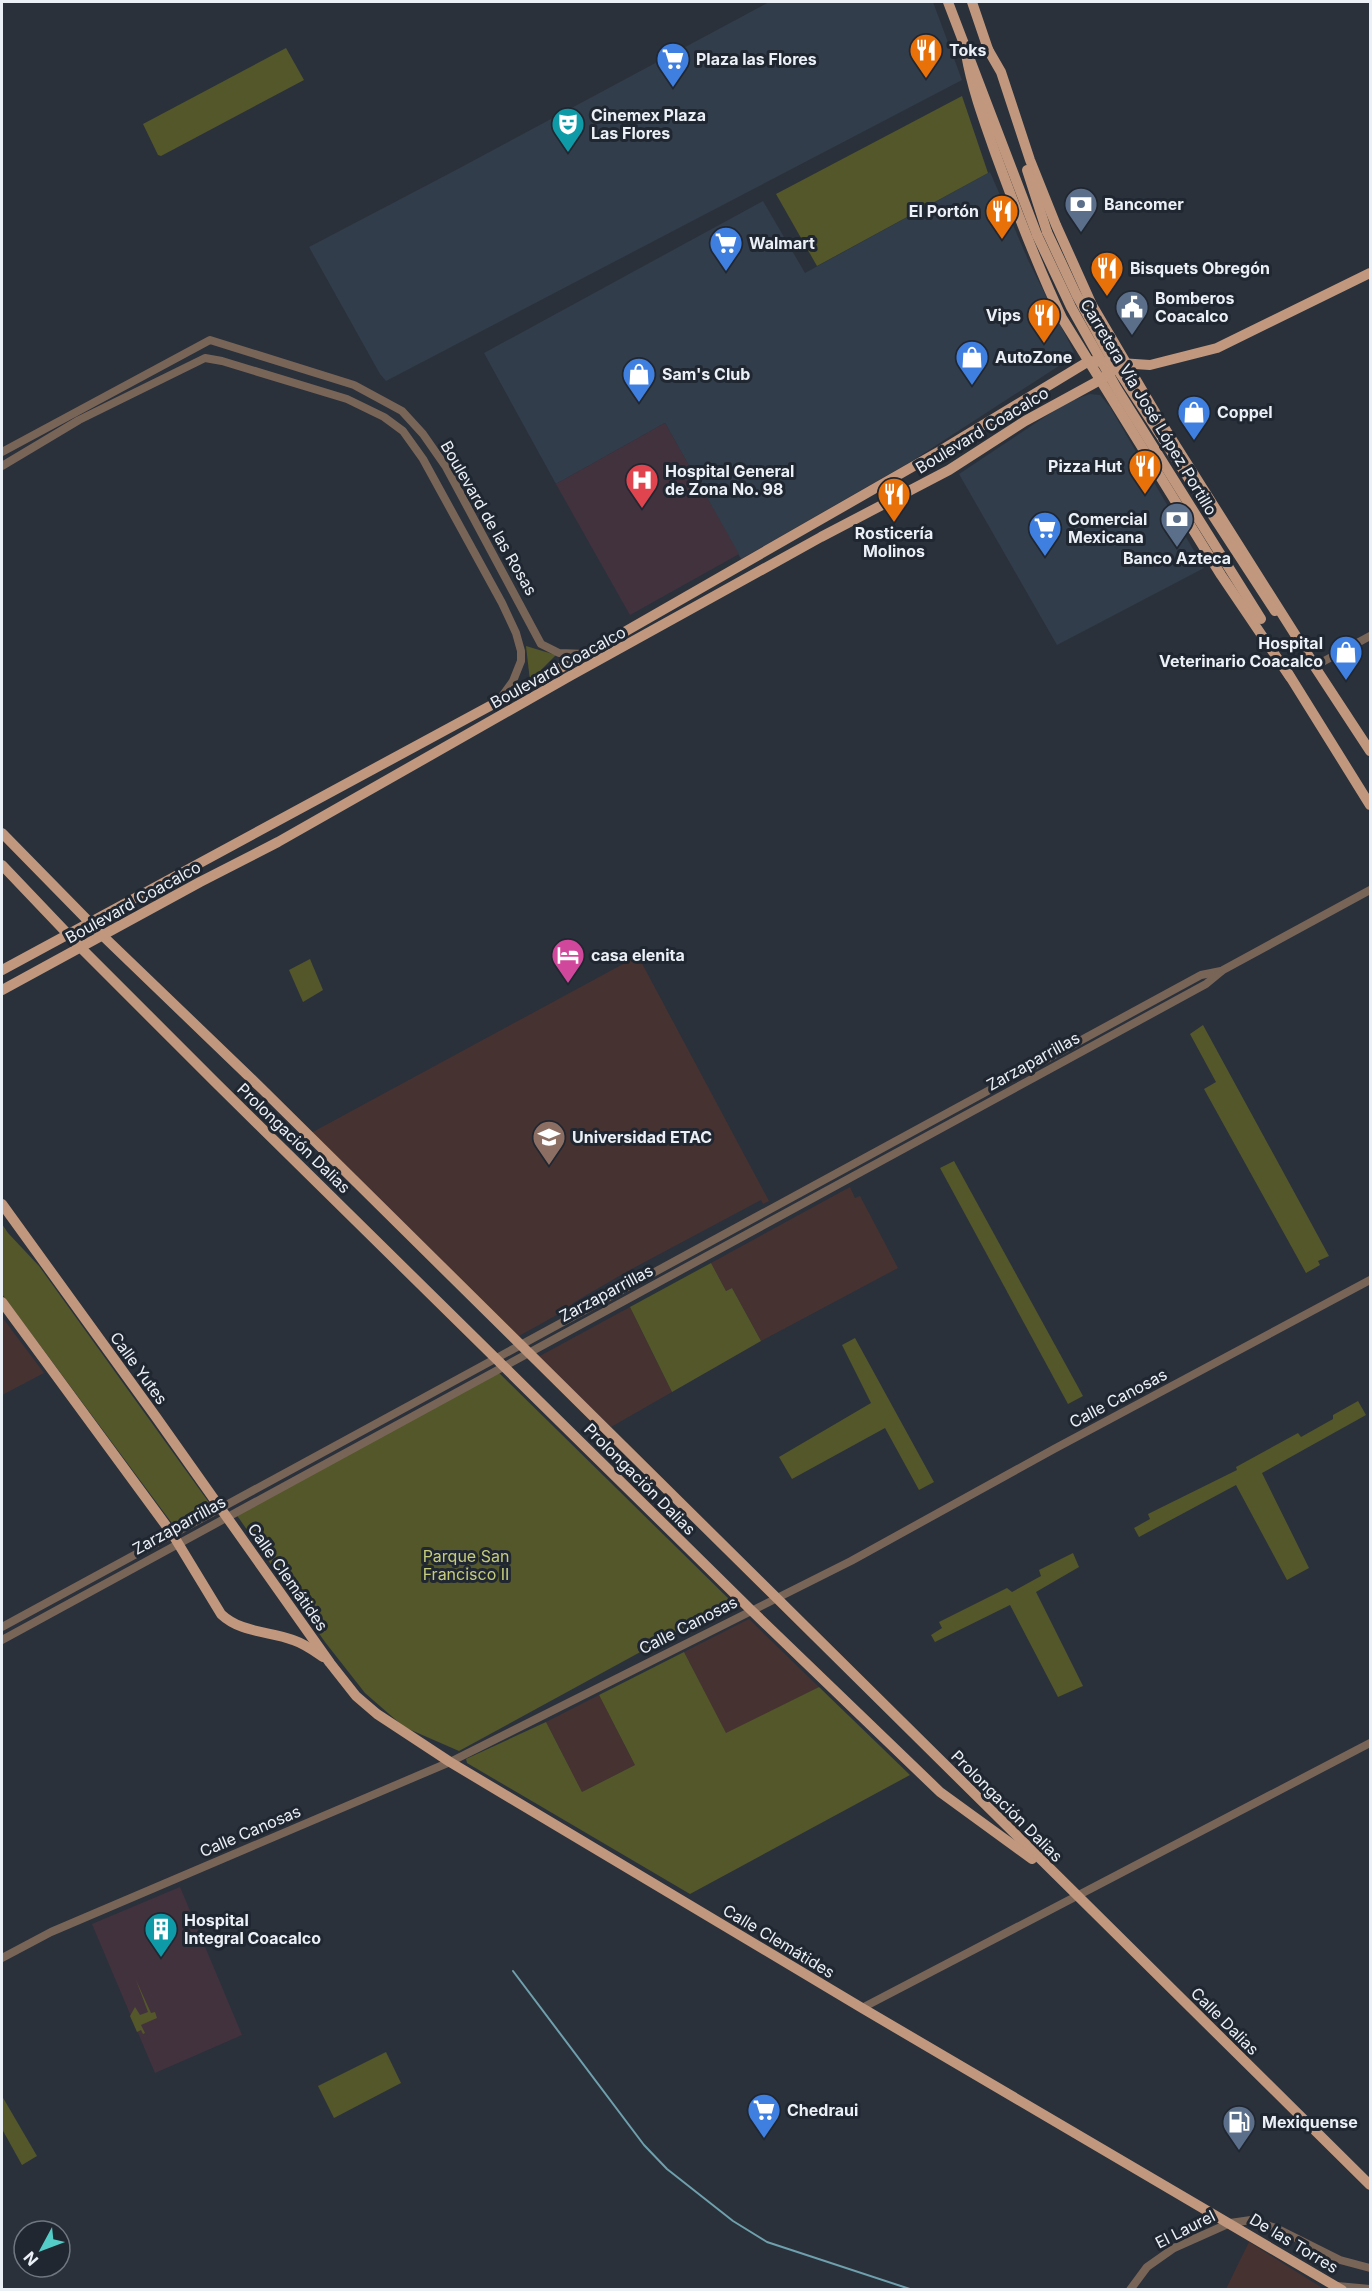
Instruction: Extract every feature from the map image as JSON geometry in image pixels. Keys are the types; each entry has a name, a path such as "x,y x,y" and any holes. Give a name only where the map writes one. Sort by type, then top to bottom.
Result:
{"main road":[{"name":"Carretera Vía José López Portillo","path":"948,2 966,54 979,80 1071,308 1112,380 1261,619 1285,679 1371,805"},
{"name":"Carretera Vía José López Portillo","path":"972,2 1042,234 1114,364 1275,611 1315,666 1371,751"},
{"path":"986,46 1001,72 1030,160 1092,305 1162,424 1315,666"},
{"path":"966,54 971,83 1002,172 1045,282 1062,318 1285,679"},
{"path":"1089,361 1150,365 1217,348 1371,273"},
{"path":"1062,318 1076,325 1083,324 1091,317 1092,305"},
{"name":"Boulevard Coacalco","path":"2,970 69,934 88,921 586,654 933,455 1089,361"},
{"name":"Boulevard Coacalco","path":"2,990 278,842 570,676 950,470 1024,421 1100,380 1125,362"},
{"path":"1136,440 1142,429 1149,424 1157,422 1162,424"},
{"path":"690,595 714,597"},
{"path":"662,626 676,603"},
{"name":"Prolongación Dalias","path":"2,833 103,936 262,1089 1058,1878"},
{"name":"Prolongación Dalias","path":"2,865 81,948 751,1610 940,1792 1058,1878"},
{"name":"Calle Yutes","path":"2,1204 224,1513"},
{"name":"Calle Yutes","path":"2,1212 32,1246"},
{"path":"2,1302 176,1539"},
{"name":"Calle Clemátides","path":"224,1513 330,1663 357,1696 377,1714 450,1762 862,2008 1230,2223"},
{"name":"Calle Clemátides","path":"176,1539 221,1614 229,1622 239,1627 292,1639 307,1646 330,1663"},
{"name":"Calle Dalias","path":"1058,1878 1371,2185"},
{"name":"De las Torres","path":"1230,2223 1339,2288"}],"street":[{"name":"Boulevard de las Rosas","path":"2,452 210,340 354,385 402,411 423,434 446,467 541,644 558,653 586,654"},
{"name":"Boulevard de las Rosas","path":"2,466 80,420 205,358 222,361 347,399 384,417 403,431 423,459 509,615 521,651 521,661 513,681 500,699"},
{"path":"1315,666 1371,636"},
{"name":"Zarzaparrillas","path":"224,1513 496,1358 524,1349 1195,990 1223,970 1371,890"},
{"name":"Calle Canosas","path":"2,1958 51,1932 450,1762 851,1561 1054,1449 1371,1280"},
{"name":"Zarzaparrillas","path":"2,1628 505,1366 524,1349"},
{"name":"Zarzaparrillas","path":"2,1640 176,1539"},
{"path":"862,2008 1078,1898 1371,1743"},
{"path":"1230,2223 1251,2220 1261,2222 1340,2260 1371,2268"},
{"name":"El Laurel","path":"1130,2289 1147,2267 1174,2248 1230,2223"},
{"path":"1339,2288 1371,2289"}],"shaded area":[{"path":"769,2 933,2 962,80 386,381 309,247"},
{"path":"990,172 1029,262 1074,352 1068,360 912,461 741,559 665,423 556,484 484,353 763,201 805,273"},
{"path":"1090,394 1100,395 1110,407 1204,568 1057,645 959,474 1067,402"},
{"name":"Hospital General de Zona No. 98","path":"665,423 739,554 630,615 556,484"},
{"name":"Universidad ETAC","path":"638,956 769,1201 763,1204 761,1200 626,1272 573,1303 571,1307 519,1336 311,1133"},
{"path":"850,1187 855,1198 860,1196 898,1268 761,1341 732,1288 726,1291 711,1263"},
{"path":"630,1307 672,1392 611,1427 538,1357"},
{"path":"2,1317 44,1373 2,1395"},
{"path":"749,1619 819,1687 726,1734 684,1652"},
{"path":"599,1695 635,1765 582,1792 546,1722"},
{"path":"180,1887 242,2035 155,2073 92,1924"},
{"path":"1249,2242 1324,2289 1226,2289"}],"green space":[{"path":"286,48 304,80 161,156 158,155 143,124"},
{"path":"962,96 988,173 817,266 776,194"},
{"path":"526,646 556,655 530,681"},
{"path":"310,959 323,990 303,1002 289,970"},
{"path":"1203,1025 1329,1256 1318,1261 1320,1265 1306,1273 1204,1089 1216,1082 1190,1034"},
{"path":"954,1161 1083,1396 1068,1404 940,1168"},
{"path":"2,1224 39,1266 210,1504 174,1526 2,1294"},
{"path":"711,1263 726,1291 732,1288 761,1341 672,1392 630,1307"},
{"path":"855,1338 934,1482 919,1490 885,1428 792,1479 779,1457 871,1403 842,1345"},
{"name":"Parque San Francisco II","path":"494,1368 732,1602 459,1751 404,1727 365,1693 325,1642 236,1514"},
{"path":"1358,1401 1366,1415 1262,1473 1309,1568 1287,1580 1236,1485 1139,1537 1134,1528 1150,1519 1148,1514 1237,1470 1236,1467 1298,1433 1301,1437 1333,1419 1333,1415"},
{"path":"1073,1553 1079,1567 1036,1592 1083,1686 1058,1697 1010,1605 935,1642 931,1635 942,1628 939,1622 1007,1588 1012,1592 1041,1576 1039,1570"},
{"path":"684,1652 726,1733 819,1687 910,1775 690,1894 467,1763 466,1759 546,1722 582,1792 635,1765 599,1695"},
{"path":"136,1980 151,2013 155,2012 157,2018 141,2025 145,2033 143,2034 141,2030 137,2032 130,2016 135,2007 140,2015 148,2012"},
{"path":"386,2052 401,2083 334,2118 318,2086"},
{"path":"2,2096 37,2156 22,2165 2,2129"}],"waterway":[{"path":"513,1971 644,2145 667,2169 733,2221 767,2242 913,2290"}],"place":[{"name":"Toks","path":"926,79"},
{"name":"Plaza las Flores","path":"673,88"},
{"name":"Cinemex Plaza Las Flores","path":"568,153"},
{"name":"Bancomer","path":"1081,233"},
{"name":"El Portón","path":"1002,240"},
{"name":"Walmart","path":"726,272"},
{"name":"Bisquets Obregón","path":"1107,297"},
{"name":"Bomberos Coacalco","path":"1132,336"},
{"name":"Vips","path":"1044,344"},
{"name":"AutoZone","path":"972,386"},
{"name":"Sam's Club","path":"639,403"},
{"name":"Coppel","path":"1194,441"},
{"name":"Pizza Hut","path":"1145,495"},
{"name":"Hospital General de Zona No. 98","path":"642,509"},
{"name":"Rosticería Molinos","path":"894,523"},
{"name":"Banco Azteca","path":"1177,548"},
{"name":"Comercial Mexicana","path":"1045,557"},
{"name":"Hospital Veterinario Coacalco","path":"1346,681"},
{"name":"casa elenita","path":"568,984"},
{"name":"Universidad ETAC","path":"549,1166"},
{"name":"Hospital Integral Coacalco","path":"161,1958"},
{"name":"Chedraui","path":"764,2139"},
{"name":"Mexiquense","path":"1239,2151"}]}
